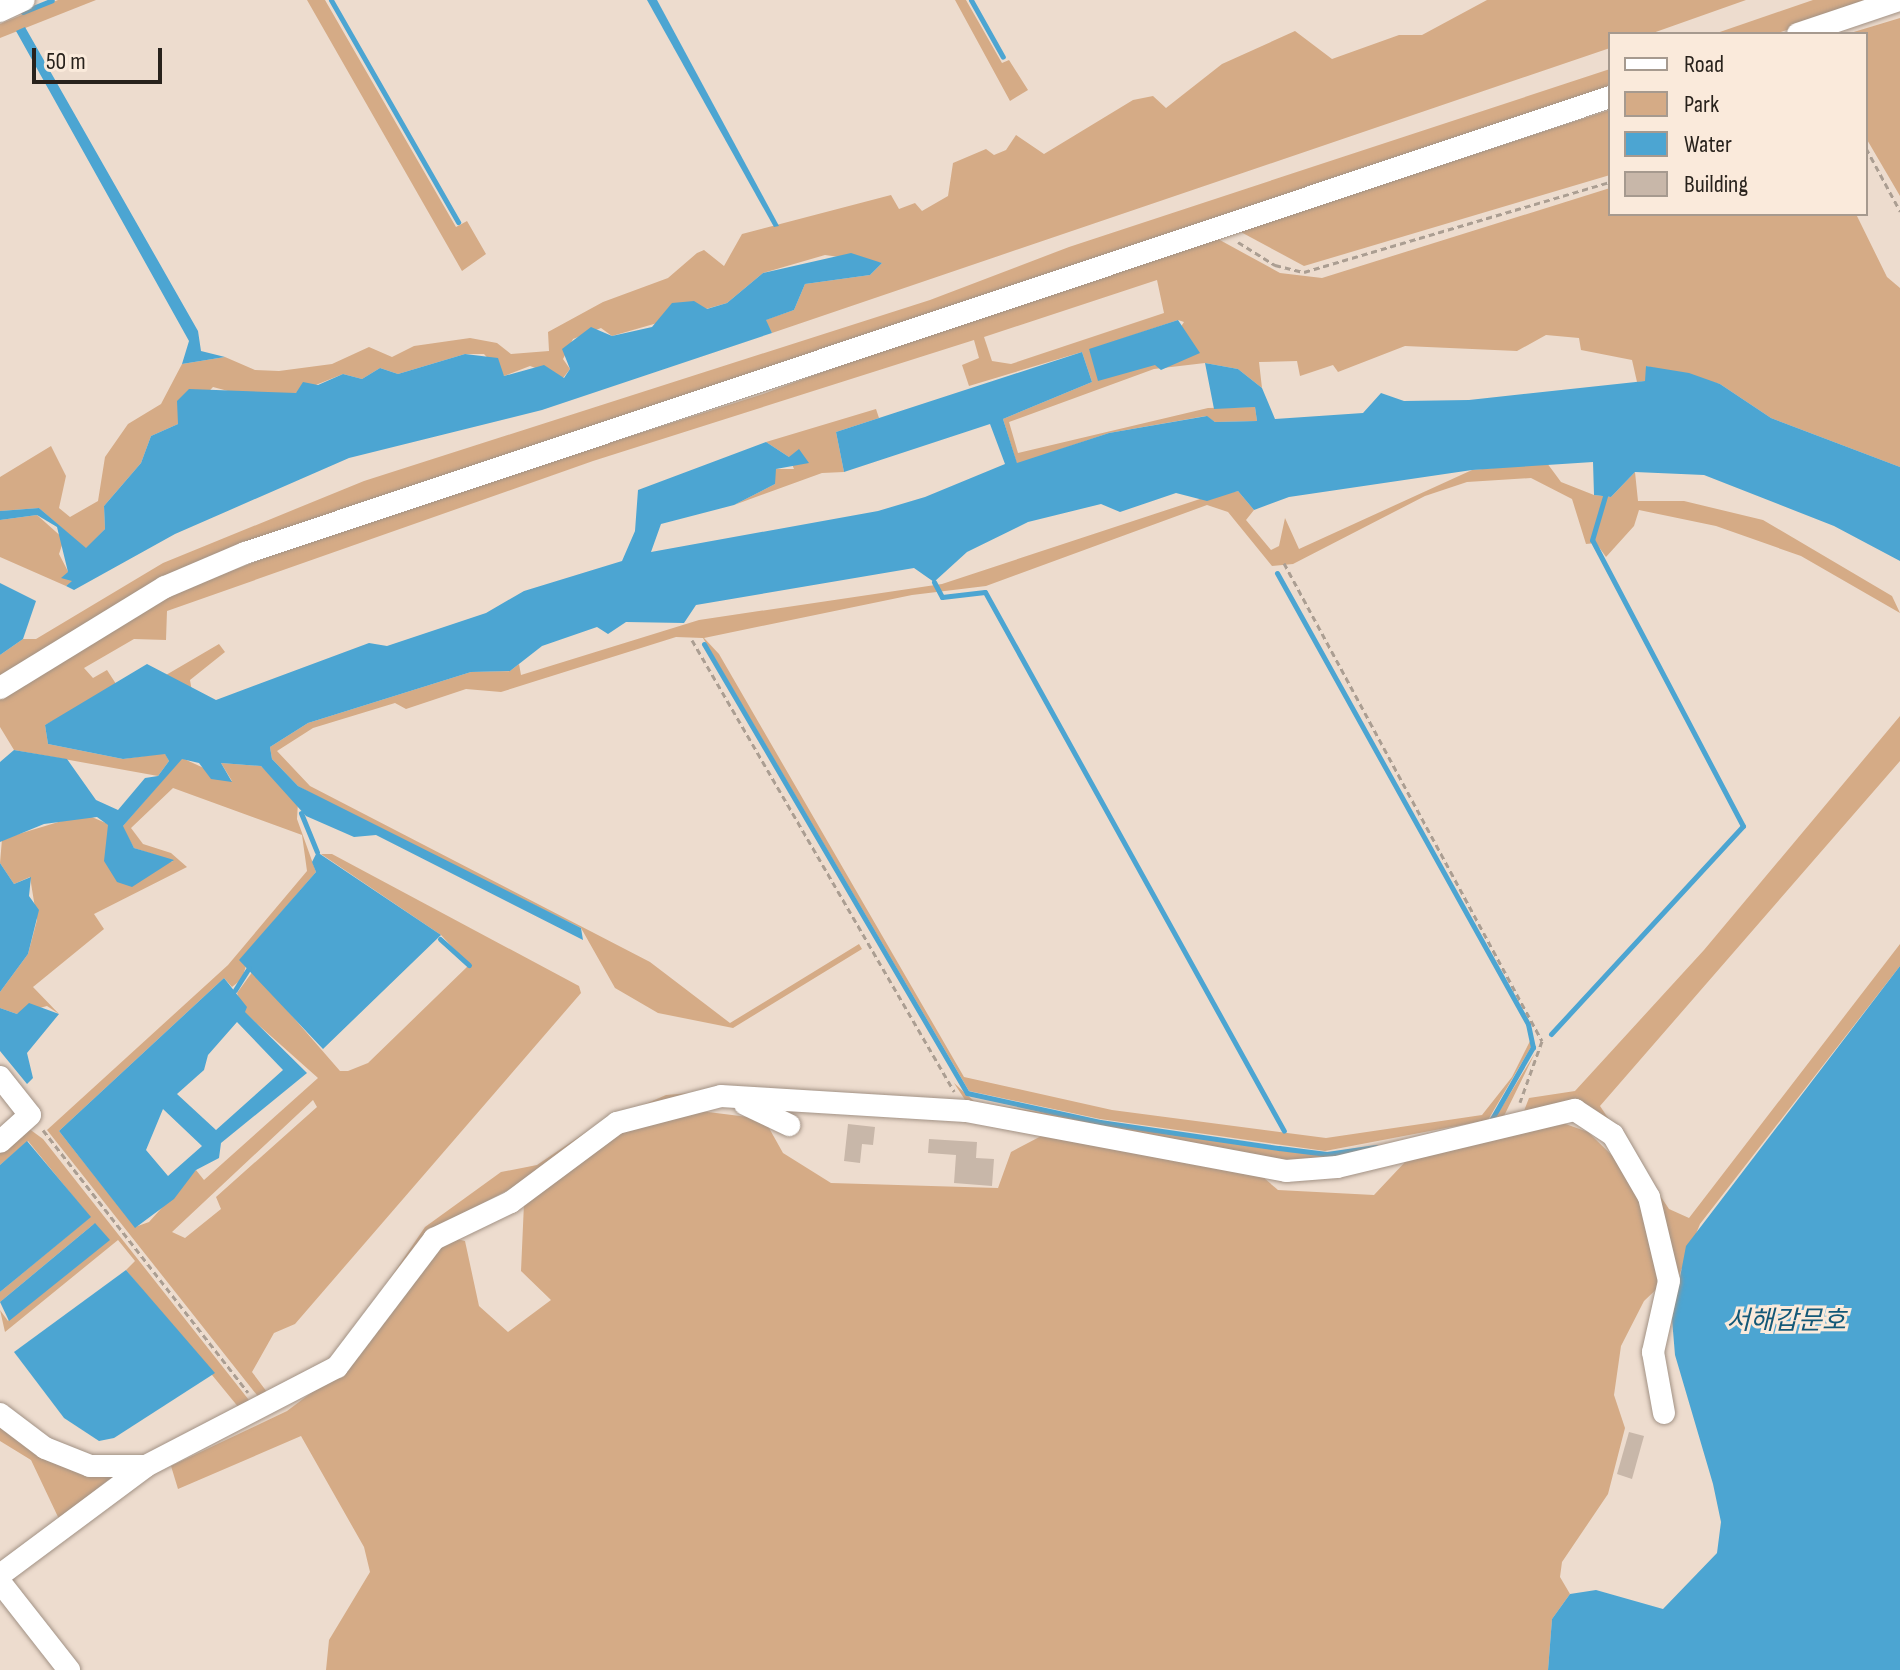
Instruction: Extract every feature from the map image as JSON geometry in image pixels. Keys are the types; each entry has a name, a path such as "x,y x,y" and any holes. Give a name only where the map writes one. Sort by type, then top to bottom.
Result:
{"street":[{"path":"0,11 24,0"},
{"path":"1804,32 1899,0"},
{"path":"0,688 139,601 245,553 1608,98"},
{"path":"0,1077 30,1115 0,1142"},
{"path":"0,1575 146,1466 263,1410 337,1367 434,1239 511,1202 617,1123 721,1096 966,1111 1286,1171 1337,1167 1575,1110 1613,1135 1635,1163 1669,1281 1653,1352 1664,1413"},
{"path":"721,1096 789,1125"},
{"path":"0,1414 45,1448 90,1466 146,1466"},
{"path":"0,1582 69,1670"}],"path":[{"path":"1868,152 1900,211"},
{"path":"1217,229 1275,265 1304,272 1608,183"},
{"path":"1284,563 1542,1041 1512,1124"},
{"path":"692,640 966,1111"},
{"path":"30,1115 263,1410"}],"green space":[{"path":"58,0 96,0 0,38 0,24"},
{"path":"307,0 325,0 456,227 467,221 486,254 462,271"},
{"path":"955,0 966,0 1002,63 1009,60 1028,90 1010,101"},
{"path":"1487,0 1746,0 1656,32 1608,32 1608,49 772,333 765,320 794,310 805,284 870,275 882,263 825,255 763,273 727,303 612,336 601,328 573,339 563,359 570,369 563,378 530,366 504,376 484,354 465,354 398,374 380,368 362,379 343,374 296,393 243,395 213,387 178,424 151,436 141,463 104,506 105,529 86,549 39,508 0,511 0,477 51,446 66,476 59,508 70,517 98,501 105,457 128,424 161,404 182,364 225,357 255,370 279,371 332,364 369,347 392,357 414,346 470,338 497,343 511,354 549,351 548,332 603,302 668,278 697,253 704,250 724,266 742,234 891,195 899,209 915,203 922,211 948,196 953,163 986,149 994,155 1006,150 1016,135 1044,154 1133,100 1153,96 1166,108 1222,64 1295,31 1332,59 1399,35 1422,35"},
{"path":"1813,0 1874,0 1781,32 1720,32"},
{"path":"1900,18 1900,196 1868,141 1868,32 1854,32"},
{"path":"1608,70 1608,92 273,537 0,677 0,655 23,639 36,639 163,563 364,481 930,300 1069,247"},
{"path":"1608,111 1608,176 1304,266 1239,231"},
{"path":"1608,189 1608,216 1857,216 1887,277 1900,288 1900,467 1771,418 1720,384 1646,366 1646,381 1637,382 1632,360 1581,350 1579,338 1546,335 1517,351 1405,346 1338,372 1333,365 1300,376 1297,361 1259,362 1262,388 1238,369 1205,363 1154,369 1009,422 1018,453 1208,408 1255,407 1257,421 1215,422 1206,416 1109,433 1017,464 1003,419 1092,382 1082,352 969,386 962,365 979,358 974,340 593,461 167,611 166,640 134,639 84,668 93,678 107,670 118,687 45,725 48,744 123,759 165,753 169,761 158,776 14,750 0,727 0,699 80,643 173,593 352,525 763,394 981,314 1218,239 1280,273 1322,278","holes":["1157,280 1164,313 1011,364 992,361 984,337","1178,320 1184,322 1155,365 1089,350"]},
{"path":"876,409 879,418 836,432 844,472 822,473 734,505 775,484 775,469 794,469 789,457 766,442"},
{"path":"1547,463 1561,482 1594,495 1611,497 1635,472 1638,501 1684,501 1763,520 1892,596 1900,613 1801,556 1716,526 1639,510 1634,526 1606,557 1596,543 1586,544 1572,499 1531,478 1467,482 1425,496 1293,564 1272,566 1228,512 1207,505 986,586 912,595 704,638 719,654 964,1077 1112,1110 1326,1138 1482,1115 1512,1077 1531,1039 1531,1047 1488,1120 1325,1151 1100,1119 969,1091 703,638 676,637 501,692 466,689 406,709 395,703 313,728 277,751 310,786 650,962 730,1023 859,944 862,949 733,1028 658,1013 615,988 581,928 343,811 298,786 272,759 270,747 308,723 471,672 510,671 519,664 521,675 699,620 942,584 1200,499 1238,491 1254,510 1246,520 1271,550 1279,546 1285,518 1299,549 1472,470"},
{"path":"37,515 64,539 59,554 73,581 66,586 0,557 0,520"},
{"path":"219,644 225,652 190,680 192,692 166,675"},
{"path":"1900,716 1900,761 1600,1106 1669,1209 1689,1218 1900,944 1900,966 1700,1224 1678,1278 1659,1205 1606,1122 1522,1116 1529,1098 1575,1091 1704,950"},
{"path":"182,758 232,781 221,763 261,766 298,802 297,819 316,872 240,960 246,966 242,979 232,987 224,978 59,1131 135,1227 149,1222 196,1170 204,1180 318,1078 244,1012 237,993 253,971 340,1071 348,1071 368,1063 469,965 441,935 321,854 332,854 579,986 581,993 295,1324 274,1333 252,1372 273,1400 264,1404 47,1130 228,965 307,871 302,835 173,788 131,828 143,844 171,853 187,867 94,914 104,929 33,987 59,1014 47,1006 17,1014 0,1008 0,992 28,954 37,920 30,877 14,884 0,863 2,839 85,814 108,824 109,853 152,869 173,861 134,848 122,827","holes":["313,1100 317,1107 216,1197 221,1209 185,1238 172,1232"]},
{"path":"1535,1053 1501,1122 1335,1164 1285,1163 969,1106 954,1083 975,1102 1329,1157 1492,1123"},
{"path":"740,1089 949,1100 691,1095 435,1228 351,1336 425,1227 501,1172 537,1165 595,1126 666,1095"},
{"path":"684,1109 764,1119 783,1153 831,1183 998,1188 1011,1152 1047,1133 1257,1172 1278,1190 1374,1195 1406,1161 1560,1122 1588,1132 1631,1174 1663,1283 1644,1301 1621,1346 1614,1395 1625,1428 1608,1494 1562,1562 1560,1577 1570,1594 1552,1619 1548,1670 326,1670 329,1640 370,1572 364,1547 301,1436 178,1489 171,1466 287,1411 339,1372 430,1253 453,1238 465,1241 479,1306 508,1332 551,1300 521,1271 524,1203 624,1128"},
{"path":"28,1128 43,1139 256,1409 244,1414 126,1270 135,1261 118,1240 5,1332 0,1310 8,1321 95,1223 0,1302 0,1292 90,1217 28,1141 0,1165 0,1152"},
{"path":"0,1424 113,1476 59,1519 31,1460 0,1441"}],"water":[{"path":"647,0 657,0 779,226 774,227"},
{"path":"25,27 198,331 201,351 225,357 182,364 189,341 16,31"},
{"path":"851,253 882,263 870,275 805,284 794,310 766,320 772,333 542,410 349,458 175,534 74,590 66,586 72,581 61,578 68,572 57,527 37,515 0,520 0,511 39,508 86,548 105,529 104,506 141,463 151,436 178,424 177,401 189,389 296,393 303,382 318,385 343,374 362,379 380,368 398,374 465,354 498,358 504,376 544,365 564,378 570,369 562,349 591,327 612,336 652,327 672,303 694,301 707,309 727,303 763,273"},
{"path":"1178,320 1200,353 1161,370 1155,365 1098,381 1089,349"},
{"path":"1082,352 1092,382 1003,419 1017,463 1109,433 1207,416 1215,422 1257,421 1255,407 1214,409 1205,363 1238,369 1262,388 1275,419 1363,413 1381,393 1404,401 1469,400 1645,381 1646,366 1689,373 1720,384 1771,418 1900,467 1900,561 1834,526 1704,475 1635,472 1611,497 1594,495 1593,462 1472,470 1289,497 1254,510 1238,491 1207,501 1176,493 1120,512 1101,504 1028,522 967,552 934,582 914,568 696,605 684,623 626,622 608,634 597,627 542,646 510,671 471,672 308,723 270,747 272,759 298,786 581,928 583,940 376,835 354,837 306,816 261,766 221,763 232,782 211,779 199,763 182,759 123,826 134,848 174,860 132,887 117,882 104,861 108,825 97,817 44,824 0,842 0,762 14,750 67,759 96,800 118,810 145,778 158,776 169,761 165,754 123,759 48,744 45,725 147,664 216,700 369,643 387,646 486,613 524,591 622,561 635,531 638,490 766,442 789,457 799,449 809,463 776,469 775,484 734,505 661,524 651,552 878,511 925,497 1005,464 990,424 844,472 836,432"},
{"path":"0,583 36,601 23,639 0,655"},
{"path":"317,852 441,935 323,1049 239,960 316,872 312,862"},
{"path":"0,863 14,884 31,877 29,896 39,910 28,954 0,992"},
{"name":"서해갑문호","path":"1900,966 1900,1670 1548,1670 1552,1619 1570,1594 1596,1590 1663,1609 1717,1553 1721,1522 1713,1484 1675,1355 1672,1319 1686,1246"},
{"path":"224,978 247,1007 245,1012 307,1073 221,1143 219,1158 196,1170 174,1199 135,1228 59,1131","holes":["237,1022 283,1070 216,1130 177,1094 204,1070 208,1055","163,1109 202,1146 168,1176 146,1150"]},
{"path":"29,1003 59,1014 27,1053 33,1078 27,1084 0,1051 0,1008 17,1014"},
{"path":"27,1141 91,1217 0,1292 0,1165"},
{"path":"95,1223 110,1240 9,1321 0,1302"},
{"path":"126,1270 215,1373 114,1438 99,1441 64,1418 14,1352"}],"building":[{"path":"848,1124 875,1127 873,1145 862,1144 860,1163 844,1161"},
{"path":"929,1139 977,1142 976,1158 994,1159 992,1186 954,1183 956,1155 928,1153"},
{"path":"1629,1432 1644,1436 1632,1479 1617,1474"}],"waterway":[{"path":"23,12 52,0"},
{"path":"331,0 458,222"},
{"path":"971,0 1003,57"},
{"path":"1551,1034 1743,826 1592,540 1605,496"},
{"path":"1277,573 1528,1024 1533,1047 1490,1122"},
{"path":"934,582 942,597 985,592 1284,1131"},
{"path":"704,644 967,1093 1100,1122 1279,1148 1327,1154 1375,1147"},
{"path":"301,813 317,852"},
{"path":"440,939 469,965"},
{"path":"235,990 249,968"}]}
